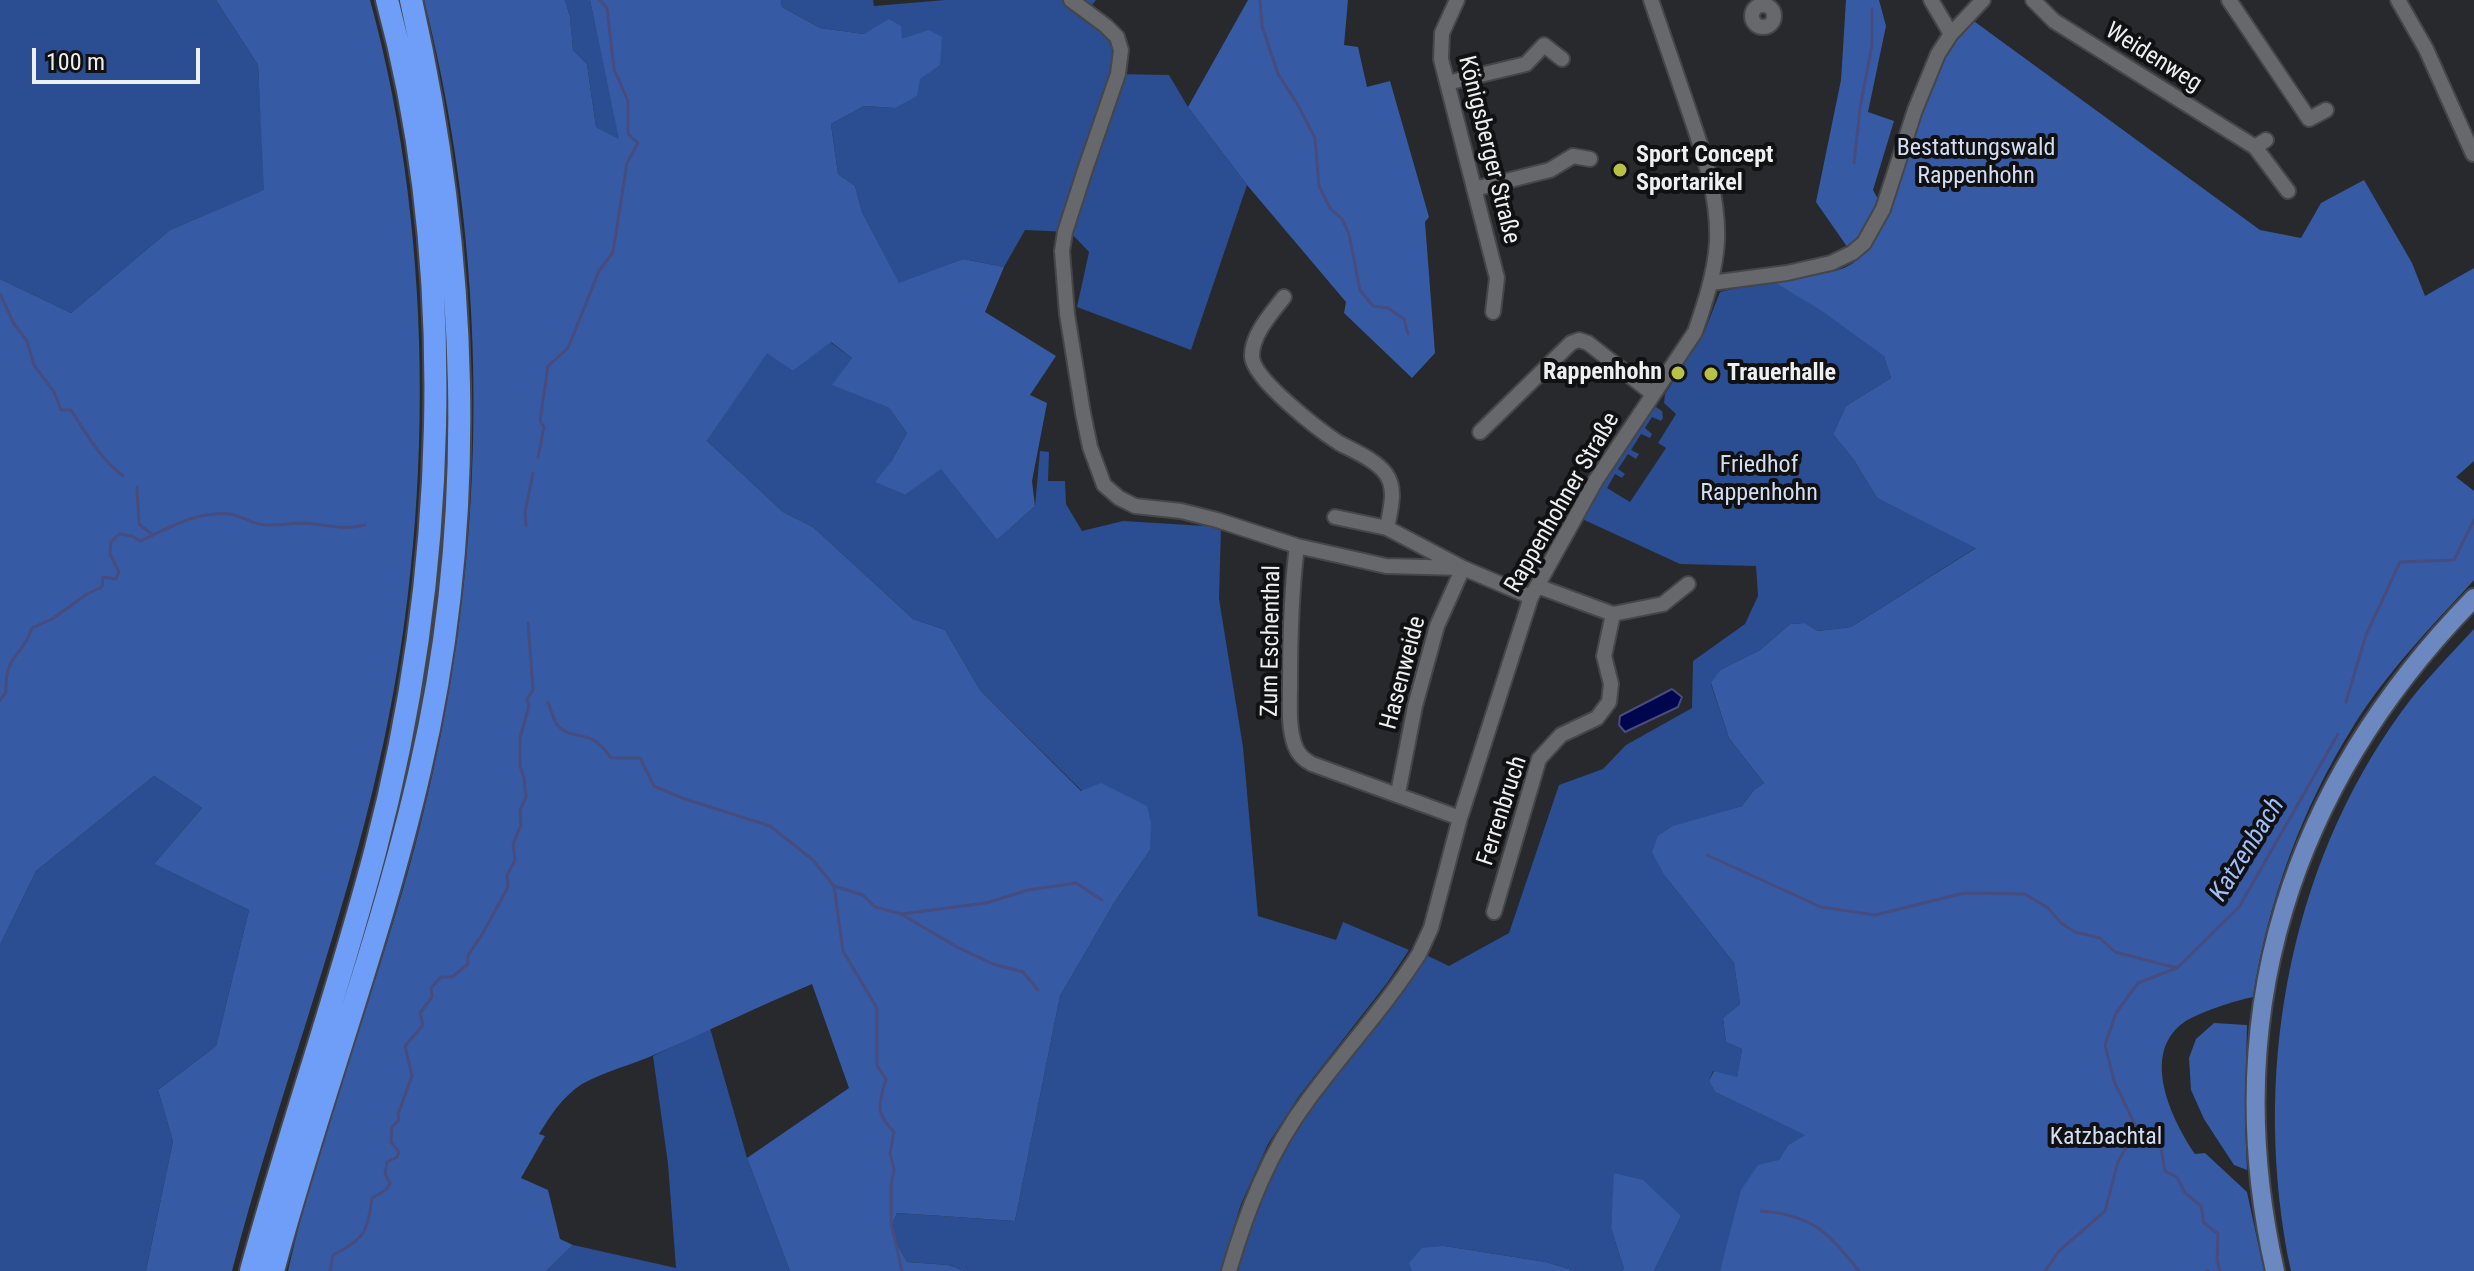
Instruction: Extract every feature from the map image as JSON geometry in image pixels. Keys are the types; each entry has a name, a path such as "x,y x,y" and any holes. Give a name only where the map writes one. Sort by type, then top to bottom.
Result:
{"highway":[{"path":"251,1271 375,851 418,652 435,477 433,289 416,135 387,0"},
{"path":"273,1271 402,840 429,724 449,592 458,477 458,327 447,198 432,101 411,0"}],"main road":[{"path":"2275,1271 2258,1170 2255,1078 2261,1009 2285,899 2315,823 2370,724 2393,690 2474,598"}],"street":[{"path":"1071,0 1117,37 1121,61 1077,193 1062,251 1067,314 1090,447 1098,473 1111,492 1135,506 1181,511 1297,546 1386,566 1463,568"},
{"name":"Königsberger Straße","path":"1457,0 1442,33 1441,59 1497,278 1493,312"},
{"name":"Rappenhohner Straße","path":"1229,1271 1250,1204 1276,1151 1307,1101 1419,954 1431,928 1460,818 1534,592 1596,480 1695,332 1711,283 1717,243 1715,200 1705,159 1651,0"},
{"path":"1931,0 1951,34"},
{"path":"1711,283 1818,266 1842,259 1864,243 1883,209 1925,82 1951,34 1983,0"},
{"name":"Weidenweg","path":"2033,0 2054,21 2261,143 2288,191"},
{"path":"2229,0 2309,119 2326,110"},
{"path":"2398,0 2426,49 2473,154"},
{"path":"1447,83 1526,64 1544,45 1562,59"},
{"path":"1474,189 1550,170 1573,156 1590,159"},
{"path":"1284,297 1265,323 1255,343 1252,359 1267,381 1297,404 1326,434 1386,474 1392,489 1387,528"},
{"path":"1480,432 1571,343 1579,340 1588,343 1653,394"},
{"path":"1335,517 1387,528 1463,568 1613,614 1663,604 1688,584"},
{"name":"Zum Eschenthal","path":"1297,546 1291,586 1290,630 1290,715 1295,748 1312,764 1460,818"},
{"name":"Hasenweide","path":"1398,793 1415,706 1437,626 1463,568"},
{"name":"Ferrenbruch","path":"1494,912 1539,759 1561,735 1597,718 1609,702 1611,684 1604,656 1613,614"}],"green space":[{"path":"0,0 216,0 258,65 265,190 170,230 71,313 0,279"},
{"path":"216,0 370,0 392,94 408,192 417,293 420,394 417,496 408,596 393,694 373,789 232,1271 146,1271 173,1141 158,1090 216,1046 249,910 154,864 202,808 154,776 36,871 0,945 0,279 71,313 170,230 264,190 258,65"},
{"path":"424,0 565,0 573,50 587,64 596,127 619,139 590,0 781,0 782,7 820,28 864,34 889,19 901,26 902,39 929,30 942,37 940,65 920,79 917,96 895,108 864,106 831,124 838,174 855,186 862,212 899,283 963,259 1004,267 985,312 1056,356 1030,395 1047,403 1032,481 1035,506 997,540 941,469 905,495 875,482 907,433 889,408 832,385 852,358 831,342 793,371 767,353 707,441 783,512 813,527 913,619 945,630 980,690 1081,791 1101,783 1147,806 1151,823 1150,850 1114,903 1060,996 1015,1221 897,1213 892,1224 897,1244 907,1262 948,1265 965,1271 790,1271 747,1158 849,1088 812,984 656,1054 591,1079 563,1101 539,1134 545,1136 521,1178 548,1190 560,1239 573,1245 546,1271 288,1271 316,1164 415,846 440,742 457,637 469,530 474,423 471,316 463,210 447,104"},
{"path":"565,0 590,0 620,140 596,127 587,64 573,50"},
{"path":"781,0 873,0 874,6 945,0 1096,0 1087,11 1117,37 1118,74 1169,75 1188,107 1247,185 1191,350 1077,307 1089,252 1070,232 1025,230 1004,267 963,259 899,284 862,212 855,186 838,174 831,124 864,106 895,108 901,39 820,28 782,7"},
{"path":"1248,0 1348,0 1344,45 1358,47 1367,87 1390,81 1429,217 1425,222 1435,353 1412,378 1344,313 1346,302 1247,185 1188,107"},
{"path":"1846,0 1879,0 1886,26 1868,112 1894,121 1873,190 1878,199 1863,230 1848,248 1816,202 1841,80"},
{"path":"1971,19 2260,230 2301,238 2321,203 2364,180 2412,263 2425,296 2474,268 2474,461 2456,477 2474,491 2474,580 2381,686 2354,725 2318,789 2278,890 2253,997 2189,1019 2170,1036 2164,1052 2164,1088 2177,1124 2195,1154 2205,1153 2247,1192 2264,1271 1720,1271 1741,1190 1758,1165 1779,1160 1788,1145 1805,1135 1715,1092 1709,1081 1714,1071 1737,1077 1742,1049 1726,1042 1723,1018 1740,1004 1734,963 1665,876 1652,852 1658,836 1673,826 1742,806 1764,783 1729,738 1711,683 1720,670 1760,650 1790,624 1805,623 1818,631 1851,627 1976,548 1877,498 1854,460 1833,434 1846,406 1891,378 1884,356 1822,311 1771,280 1844,268 1860,258 1874,241 1895,196 1933,81"},
{"name":"Friedhof Rappenhohn","path":"1771,280 1817,306 1884,355 1891,378 1846,406 1833,434 1854,460 1877,498 1977,547 1851,627 1818,631 1805,623 1790,624 1760,650 1720,670 1711,684 1729,738 1764,783 1742,806 1689,822 1726,945 1665,876 1734,963 1740,1004 1723,1018 1726,1042 1742,1049 1737,1078 1713,1071 1709,1081 1715,1092 1806,1135 1788,1145 1727,1249 1720,1271 1654,1271 1681,1216 1615,1173 1611,1228 1624,1269 1621,1271 1575,1271 1546,1262 1444,1246 1453,1271 1236,1271 1255,1210 1280,1153 1311,1106 1366,1039 1426,955 1449,966 1509,933 1559,785 1603,769 1626,745 1692,708 1693,661 1745,624 1758,596 1756,566 1680,564 1580,518 1626,440 1656,407 1662,411 1663,418 1661,421 1652,417 1645,428 1652,434 1650,438 1641,434 1631,450 1639,454 1636,459 1628,454 1618,469 1625,474 1622,478 1615,474 1607,488 1630,502 1666,448 1658,443 1676,414 1664,403 1665,394 1704,333 1720,292"},
{"path":"830,342 852,358 833,385 889,408 907,433 876,482 905,495 941,468 997,540 1035,506 1040,451 1049,452 1048,481 1065,481 1066,504 1082,531 1123,521 1221,527 1219,599 1243,747 1258,916 1336,940 1343,922 1409,950 1299,1096 1268,1144 1241,1204 1220,1271 965,1271 948,1265 907,1262 897,1244 892,1224 897,1213 1015,1221 1060,996 1114,903 1150,850 1082,791 980,690 945,630 913,619 813,527 783,512 707,441 767,352 793,371"},
{"path":"2474,629 2474,1271 2291,1271 2280,1199 2275,1126 2278,1052 2288,979 2305,908 2330,839 2362,773 2410,700"},
{"path":"154,776 202,808 154,864 249,910 216,1046 158,1090 173,1141 146,1271 0,1271 0,945 36,871"},
{"path":"2214,1023 2247,1025 2247,1170 2234,1165 2204,1119 2191,1090 2189,1058 2196,1039"},
{"path":"710,1028 747,1158 790,1271 546,1271 573,1245 676,1268 668,1164 653,1056"},
{"path":"1614,1173 1643,1180 1681,1216 1654,1271 1621,1271 1624,1269 1611,1228"},
{"path":"1444,1246 1546,1262 1575,1271 1412,1271 1409,1263 1422,1248"}],"shaded area":[{"path":"1672,689 1682,697 1678,707 1625,732 1619,725 1620,716"}],"waterway":[{"path":"538,457 544,427 540,421 548,366 568,348 599,271 613,252 627,163 638,143 628,134 628,101 614,69 607,8 600,0"},
{"path":"1260,0 1262,26 1278,74 1315,138 1319,186 1349,234 1360,290 1373,306 1388,308 1404,319 1408,334"},
{"path":"1854,163 1872,45 1872,9"},
{"path":"0,294 14,324 27,341 34,365 54,392 61,410 71,410 101,454 123,476"},
{"path":"526,526 525,512 533,473"},
{"path":"137,487 139,524 153,535"},
{"path":"0,700 6,692 11,662 32,628 102,587 103,577 116,579 119,572 110,554 111,542 119,534 140,541 183,522 217,514 233,515 264,525 365,525"},
{"name":"Katzenbach","path":"2346,702 2366,635 2400,562 2454,560 2474,520"},
{"path":"330,1271 333,1255 363,1233 372,1198 386,1190 390,1183 385,1174 387,1162 397,1157 399,1152 391,1142 392,1127 399,1120 398,1114 412,1076 405,1046 423,1025 420,1013 432,997 431,988 441,977 452,977 468,964 468,955 508,887 507,875 515,860 513,844 521,825 520,810 526,797 520,766 520,738 529,706 527,699 533,690 528,623"},
{"path":"548,702 556,724 564,731 596,742 611,758 640,758 654,786 770,826 813,860 834,886 843,951 877,1008 877,1066 886,1079 880,1107 883,1119 894,1132 890,1153 894,1170 891,1222 902,1271"},
{"name":"Katzenbach","path":"2136,1127 2114,1081 2105,1045 2116,1013 2138,983 2177,968 2239,907 2338,734"},
{"path":"1707,855 1821,907 1875,915 1964,893 2025,894 2048,908 2061,923 2075,932 2100,938 2115,952 2177,968"},
{"path":"834,886 863,895 875,907 901,914 986,903 1028,890 1076,883 1102,900"},
{"path":"901,914 957,947 993,964 1023,972 1038,990"},
{"name":"Katzenbach","path":"2045,1271 2059,1251 2105,1211 2118,1162 2134,1126"},
{"name":"Katzenbach","path":"2146,1135 2160,1143 2165,1171 2177,1177 2185,1193 2201,1206 2204,1223 2218,1234 2217,1260 2220,1271"},
{"path":"1761,1211 1794,1217 1818,1228 1859,1271"}],"place":[{"name":"Sport Concept Sportarikel","path":"1620,170"},
{"name":"Rappenhohn","path":"1678,373"},
{"name":"Trauerhalle","path":"1711,374"}],"park label":[{"name":"Bestattungswald Rappenhohn","path":"1976,163"},
{"name":"Katzbachtal","path":"2106,1138"}]}
